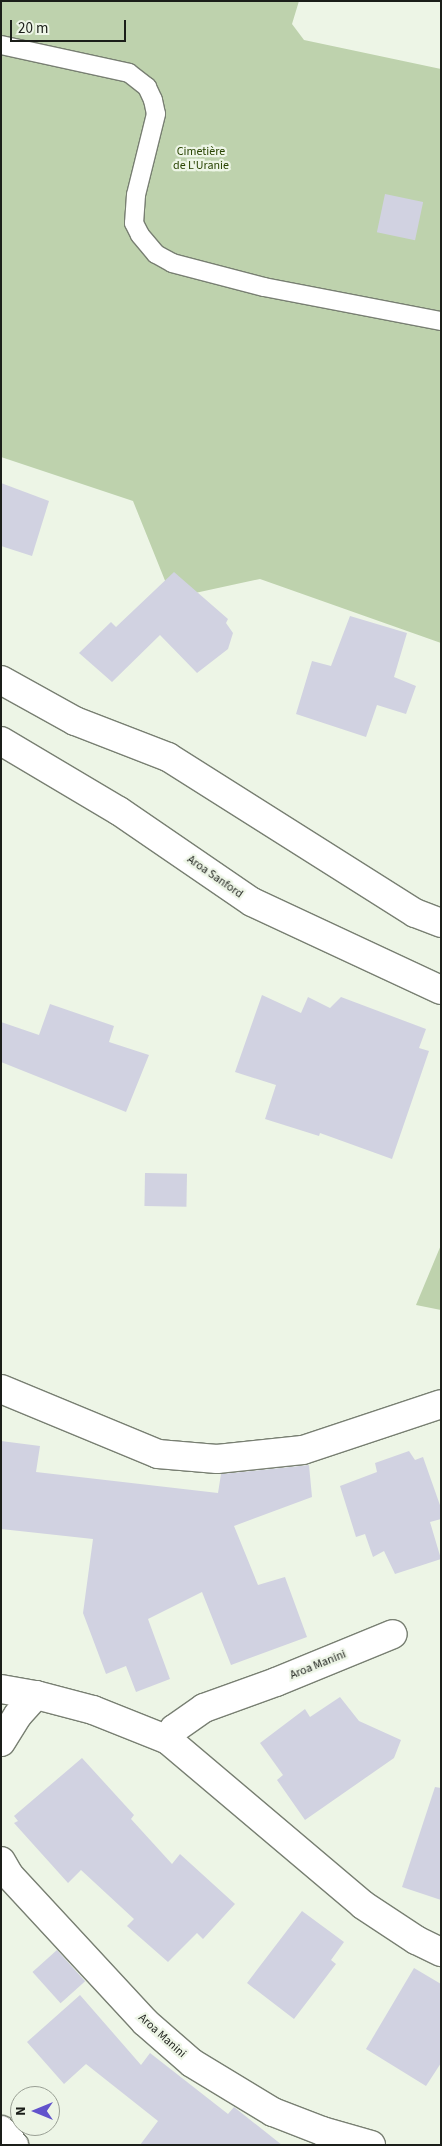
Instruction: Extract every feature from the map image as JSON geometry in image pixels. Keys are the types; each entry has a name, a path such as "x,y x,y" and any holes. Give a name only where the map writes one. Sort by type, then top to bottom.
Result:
{"street":[{"path":"1,680 75,721 168,757 415,913 441,923"},
{"name":"Aroa Sanford","path":"1,741 119,811 252,902 441,990"},
{"path":"1,1389 158,1454 217,1459 303,1450 441,1404"},
{"name":"Aroa Manini","path":"168,1740 174,1729 204,1708 276,1682 393,1634"},
{"path":"1,1689 36,1695 93,1710 168,1740 363,1905 416,1940 441,1952"},
{"path":"1,1742 18,1715 36,1695"},
{"name":"Aroa Manini","path":"1,1861 9,1875 145,2022 192,2063 273,2112 322,2131 371,2145"},
{"path":"1,2130 14,2145"}],"lane":[{"path":"1,45 129,72 147,87 153,100 156,114 136,195 134,223 140,235 156,254 172,264 264,287 441,321"}],"green space":[{"name":"Cimetière de L'Uranie","path":"1,1 299,1 292,24 304,40 441,69 441,643 260,579 172,598 133,501 1,457"},
{"path":"441,1245 441,1310 416,1305"}],"building":[{"path":"385,194 423,202 415,240 377,232"},
{"path":"1,483 49,501 32,556 1,546"},
{"path":"174,572 228,619 226,623 233,633 228,649 197,673 160,635 112,682 79,653 111,622 116,627"},
{"path":"350,616 407,633 394,677 416,686 406,714 377,705 366,737 296,714 312,661 331,666"},
{"path":"262,995 301,1013 308,997 330,1008 341,997 426,1029 419,1048 429,1051 392,1159 320,1133 319,1136 265,1119 276,1085 235,1072"},
{"path":"50,1004 114,1026 109,1042 149,1055 126,1112 1,1062 1,1022 39,1035"},
{"path":"145,1173 187,1174 186,1207 144,1206"},
{"path":"1,1441 40,1446 36,1472 218,1493 221,1474 309,1465 312,1497 234,1526 258,1585 285,1577 307,1637 231,1665 202,1592 148,1619 170,1679 136,1692 126,1666 106,1674 83,1613 93,1539 1,1529"},
{"path":"409,1451 415,1460 423,1457 441,1508 441,1519 430,1522 441,1559 395,1574 384,1551 373,1557 365,1534 356,1537 340,1486 377,1472 375,1463"},
{"path":"340,1697 359,1721 401,1740 394,1758 305,1820 277,1780 283,1775 260,1743 305,1709 310,1717"},
{"path":"82,1758 134,1815 131,1819 172,1864 180,1854 235,1904 203,1939 197,1933 168,1962 127,1926 134,1919 81,1870 68,1883 14,1823 18,1821 14,1816"},
{"path":"435,1787 441,1788 441,1900 402,1887"},
{"path":"302,1911 344,1942 331,1960 336,1964 294,2019 247,1983"},
{"path":"57,1950 85,1981 61,2003 32,1972"},
{"path":"414,1968 441,1984 441,2063 426,2086 366,2049"},
{"path":"80,1995 141,2065 150,2053 228,2114 234,2107 282,2145 140,2145 158,2121 86,2064 64,2084 27,2042"}]}
